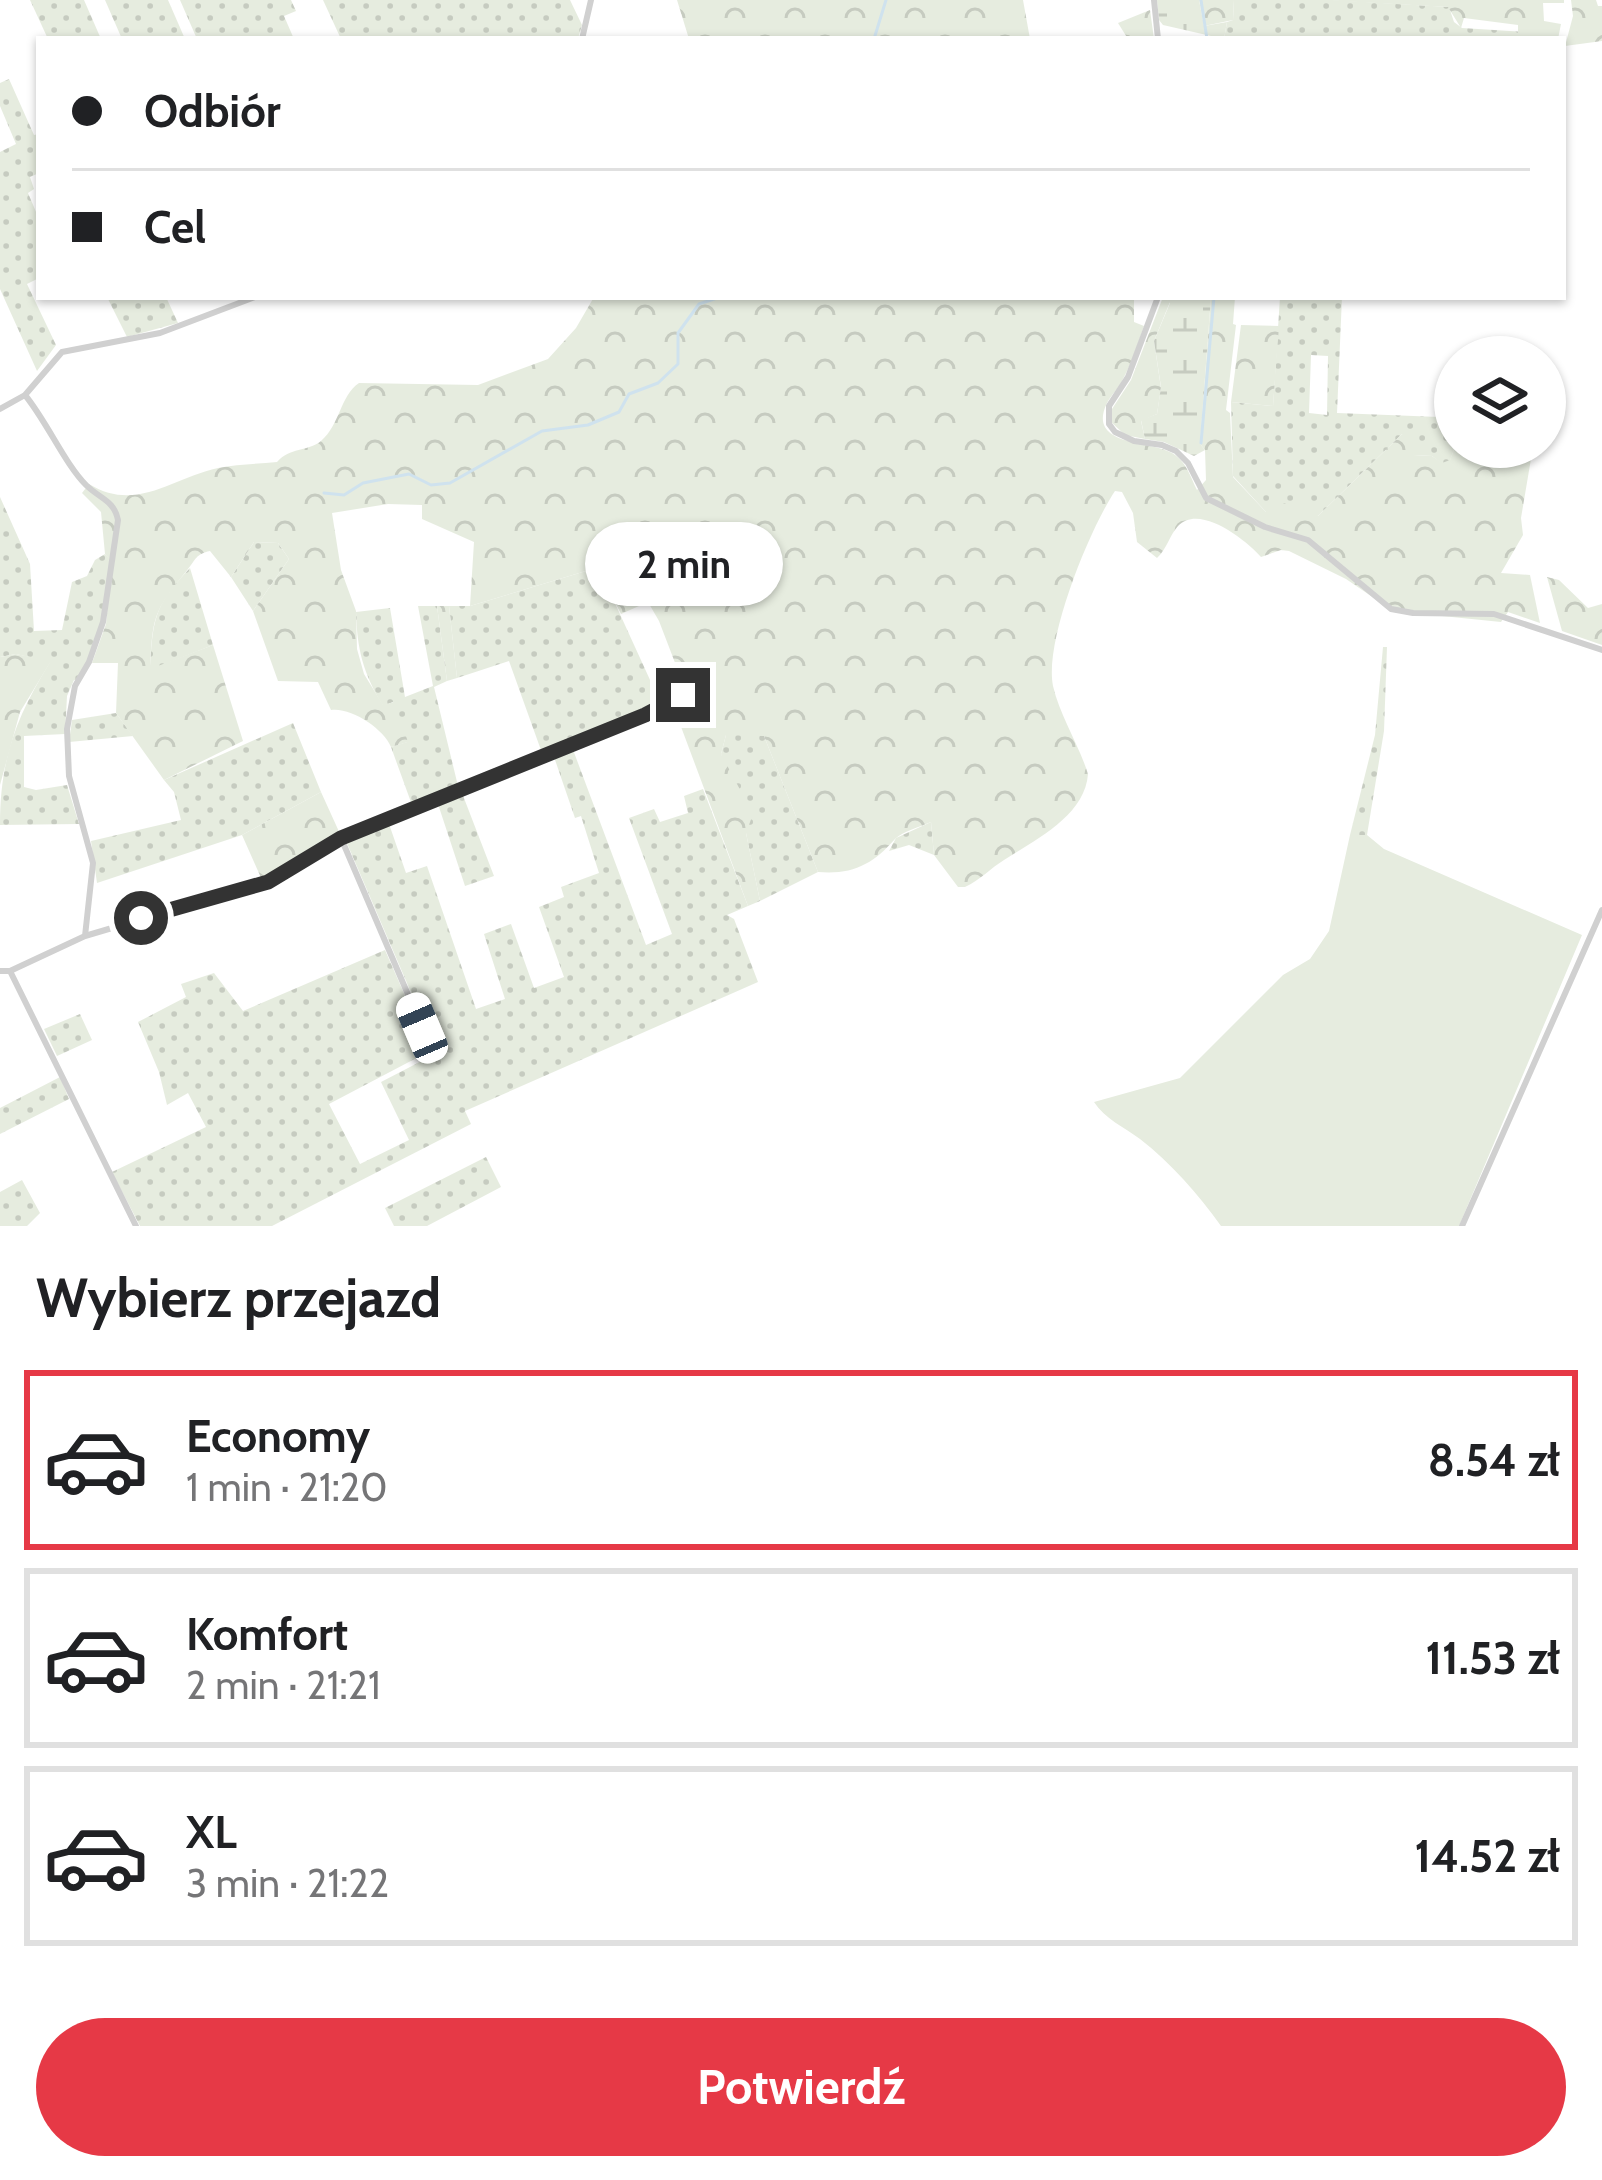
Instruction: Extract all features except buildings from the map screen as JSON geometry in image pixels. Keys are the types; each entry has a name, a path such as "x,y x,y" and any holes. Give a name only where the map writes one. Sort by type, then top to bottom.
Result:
{"street":[{"path":"583,36 591,0"},
{"path":"1154,0 1158,36"},
{"path":"0,409 25,395 62,352 160,334 247,300"},
{"path":"1157,300 1128,377 1108,406 1108,424 1123,437 1176,452 1188,463 1206,499 1265,527 1308,540 1391,609 1494,614 1602,650"},
{"path":"25,395 46,420 80,478 114,505 118,520 103,622 76,686 68,729 69,776 93,863 85,936"},
{"path":"0,971 10,971 85,936 268,882 341,838 645,715 683,695"},
{"path":"341,838 433,1053"},
{"path":"1462,1226 1602,910"},
{"path":"10,971 136,1226"}],"green space":[{"path":"30,0 84,0 100,36 47,36"},
{"path":"105,0 168,0 184,36 121,36"},
{"path":"180,0 291,0 296,11 284,16 293,36 196,36"},
{"path":"323,0 570,0 582,25 579,36 340,36"},
{"path":"677,0 1023,0 1029,36 688,36"},
{"path":"1157,0 1199,0 1204,26 1227,22 1225,36 1211,36 1163,25"},
{"path":"1199,0 1234,0 1233,20 1204,26"},
{"path":"1234,0 1332,0 1449,7 1454,22 1462,28 1559,34 1225,36 1227,22 1233,20"},
{"path":"1322,0 1564,3 1543,3 1544,21 1561,24 1559,34 1518,34 1518,25 1464,18 1461,28 1448,7"},
{"path":"1571,0 1596,0 1602,6 1602,41 1566,46 1573,16"},
{"path":"1150,10 1154,36 1126,36 1118,23"},
{"path":"9,79 36,135 36,174 30,177 34,189 28,193 36,212 36,280 27,284 56,345 37,371 0,289 0,152 16,144 0,106 0,83"},
{"path":"108,300 167,300 178,323 127,337"},
{"path":"592,300 1134,300 1134,322 1144,326 1126,373 1107,403 1105,427 1123,440 1175,455 1197,490 1206,480 1205,450 1200,444 1211,300 1235,300 1226,410 1230,413 1233,477 1266,512 1292,503 1318,516 1402,434 1413,438 1414,455 1434,457 1434,468 1529,468 1521,518 1523,535 1501,573 1530,575 1540,623 1508,612 1501,622 1393,611 1346,579 1289,551 1261,557 1210,521 1187,520 1178,526 1157,558 1137,542 1133,513 1122,492 1115,491 1082,558 1055,642 1053,686 1088,774 1085,789 1068,814 965,887 958,887 934,855 931,822 898,836 861,866 818,872 764,736 726,735 721,754 753,814 746,833 760,901 748,906 674,708 687,694 659,621 648,602 621,614 614,600 639,588 629,558 470,606 474,542 422,519 422,505 388,504 332,513 341,570 356,611 357,649 364,674 383,705 394,702 408,742 391,747 366,721 331,710 318,682 278,681 253,611 289,559 278,543 254,542 231,577 210,551 199,555 157,614 150,669 213,645 243,741 164,780 116,713 118,663 92,663 106,624 112,561 105,554 101,512 82,493 89,484 106,492 138,494 218,468 277,462 321,441 359,383 478,385 548,359 576,328"},
{"path":"1162,300 1167,300 1154,341 1161,388 1157,414 1141,421 1145,439 1125,435 1111,422 1112,409 1131,380"},
{"path":"1166,300 1211,300 1200,444 1205,450 1194,456 1145,439 1141,420 1157,414 1161,387 1154,341 1170,303"},
{"path":"1280,300 1342,300 1337,413 1434,417 1434,458 1414,455 1402,434 1318,516 1266,512 1233,476 1231,402 1273,406","holes":["1311,355 1328,356 1327,415 1309,413"]},
{"path":"1241,325 1279,326 1273,406 1231,402"},
{"path":"0,497 30,564 34,631 62,630 72,582 87,576 95,560 105,554 112,560 100,638 80,682 74,680 67,696 65,734 24,736 24,787 67,785 79,824 0,825 12,739 50,662 16,654 0,657"},
{"path":"254,542 278,543 289,559 253,611 231,577"},
{"path":"629,558 639,588 614,601 661,704 542,753 509,661 457,678 449,606 470,606"},
{"path":"190,568 213,645 150,670 158,614"},
{"path":"1547,577 1559,580 1588,608 1602,604 1602,645 1562,631"},
{"path":"418,606 437,606 447,681 434,687 458,786 412,805 391,747 407,742 393,702 383,706 366,672 356,612 390,608 405,697 433,686"},
{"path":"437,606 449,606 457,678 447,681"},
{"path":"1383,647 1387,647 1384,731 1367,835 1350,835 1375,735"},
{"path":"16,654 51,661 20,712 0,785 0,657"},
{"path":"116,713 133,736 69,742 72,720"},
{"path":"293,723 321,792 242,835 97,883 91,841 181,820 174,792 164,780"},
{"path":"726,735 764,736 818,872 760,901 746,833 721,754"},
{"path":"572,747 646,945 672,934 629,818 654,809 660,822 688,813 684,796 703,789 748,906 727,915 734,919 758,982 465,1111 471,1124 272,1226 140,1226 112,1172 206,1127 188,1093 167,1105 138,1022 186,997 181,984 214,973 243,1011 385,950 428,1048 329,1104 360,1164 409,1140 381,1082 437,1053 346,841 388,821 406,873 427,866 476,1009 505,999 484,934 511,924 534,988 564,977 539,907 564,897 561,887 599,873 581,816 575,818 553,754"},
{"path":"321,792 341,836 262,880 242,835"},
{"path":"462,793 494,876 465,886 437,801"},
{"path":"931,822 934,855 909,845 889,851 896,838"},
{"path":"1350,835 1367,835 1384,849 1582,935 1459,1226 1221,1226 1173,1169 1094,1102 1180,1078 1283,975 1310,959 1329,931"},
{"path":"80,1014 92,1040 57,1056 44,1029"},
{"path":"60,1077 69,1099 0,1134 0,1108"},
{"path":"486,1157 501,1187 427,1226 394,1226 385,1208"},
{"path":"22,1180 40,1213 27,1226 0,1226 0,1192"}],"waterway":[{"path":"875,36 886,0"},
{"path":"1201,0 1207,36"},
{"path":"324,493 344,495 363,483 409,474 431,485 450,483 542,431 588,425 619,412 629,394 658,383 678,364 678,333 699,304 711,300"},
{"path":"1201,443 1214,300"}],"route":[{"path":"141,918 268,882 341,838 645,715 683,695"}]}
